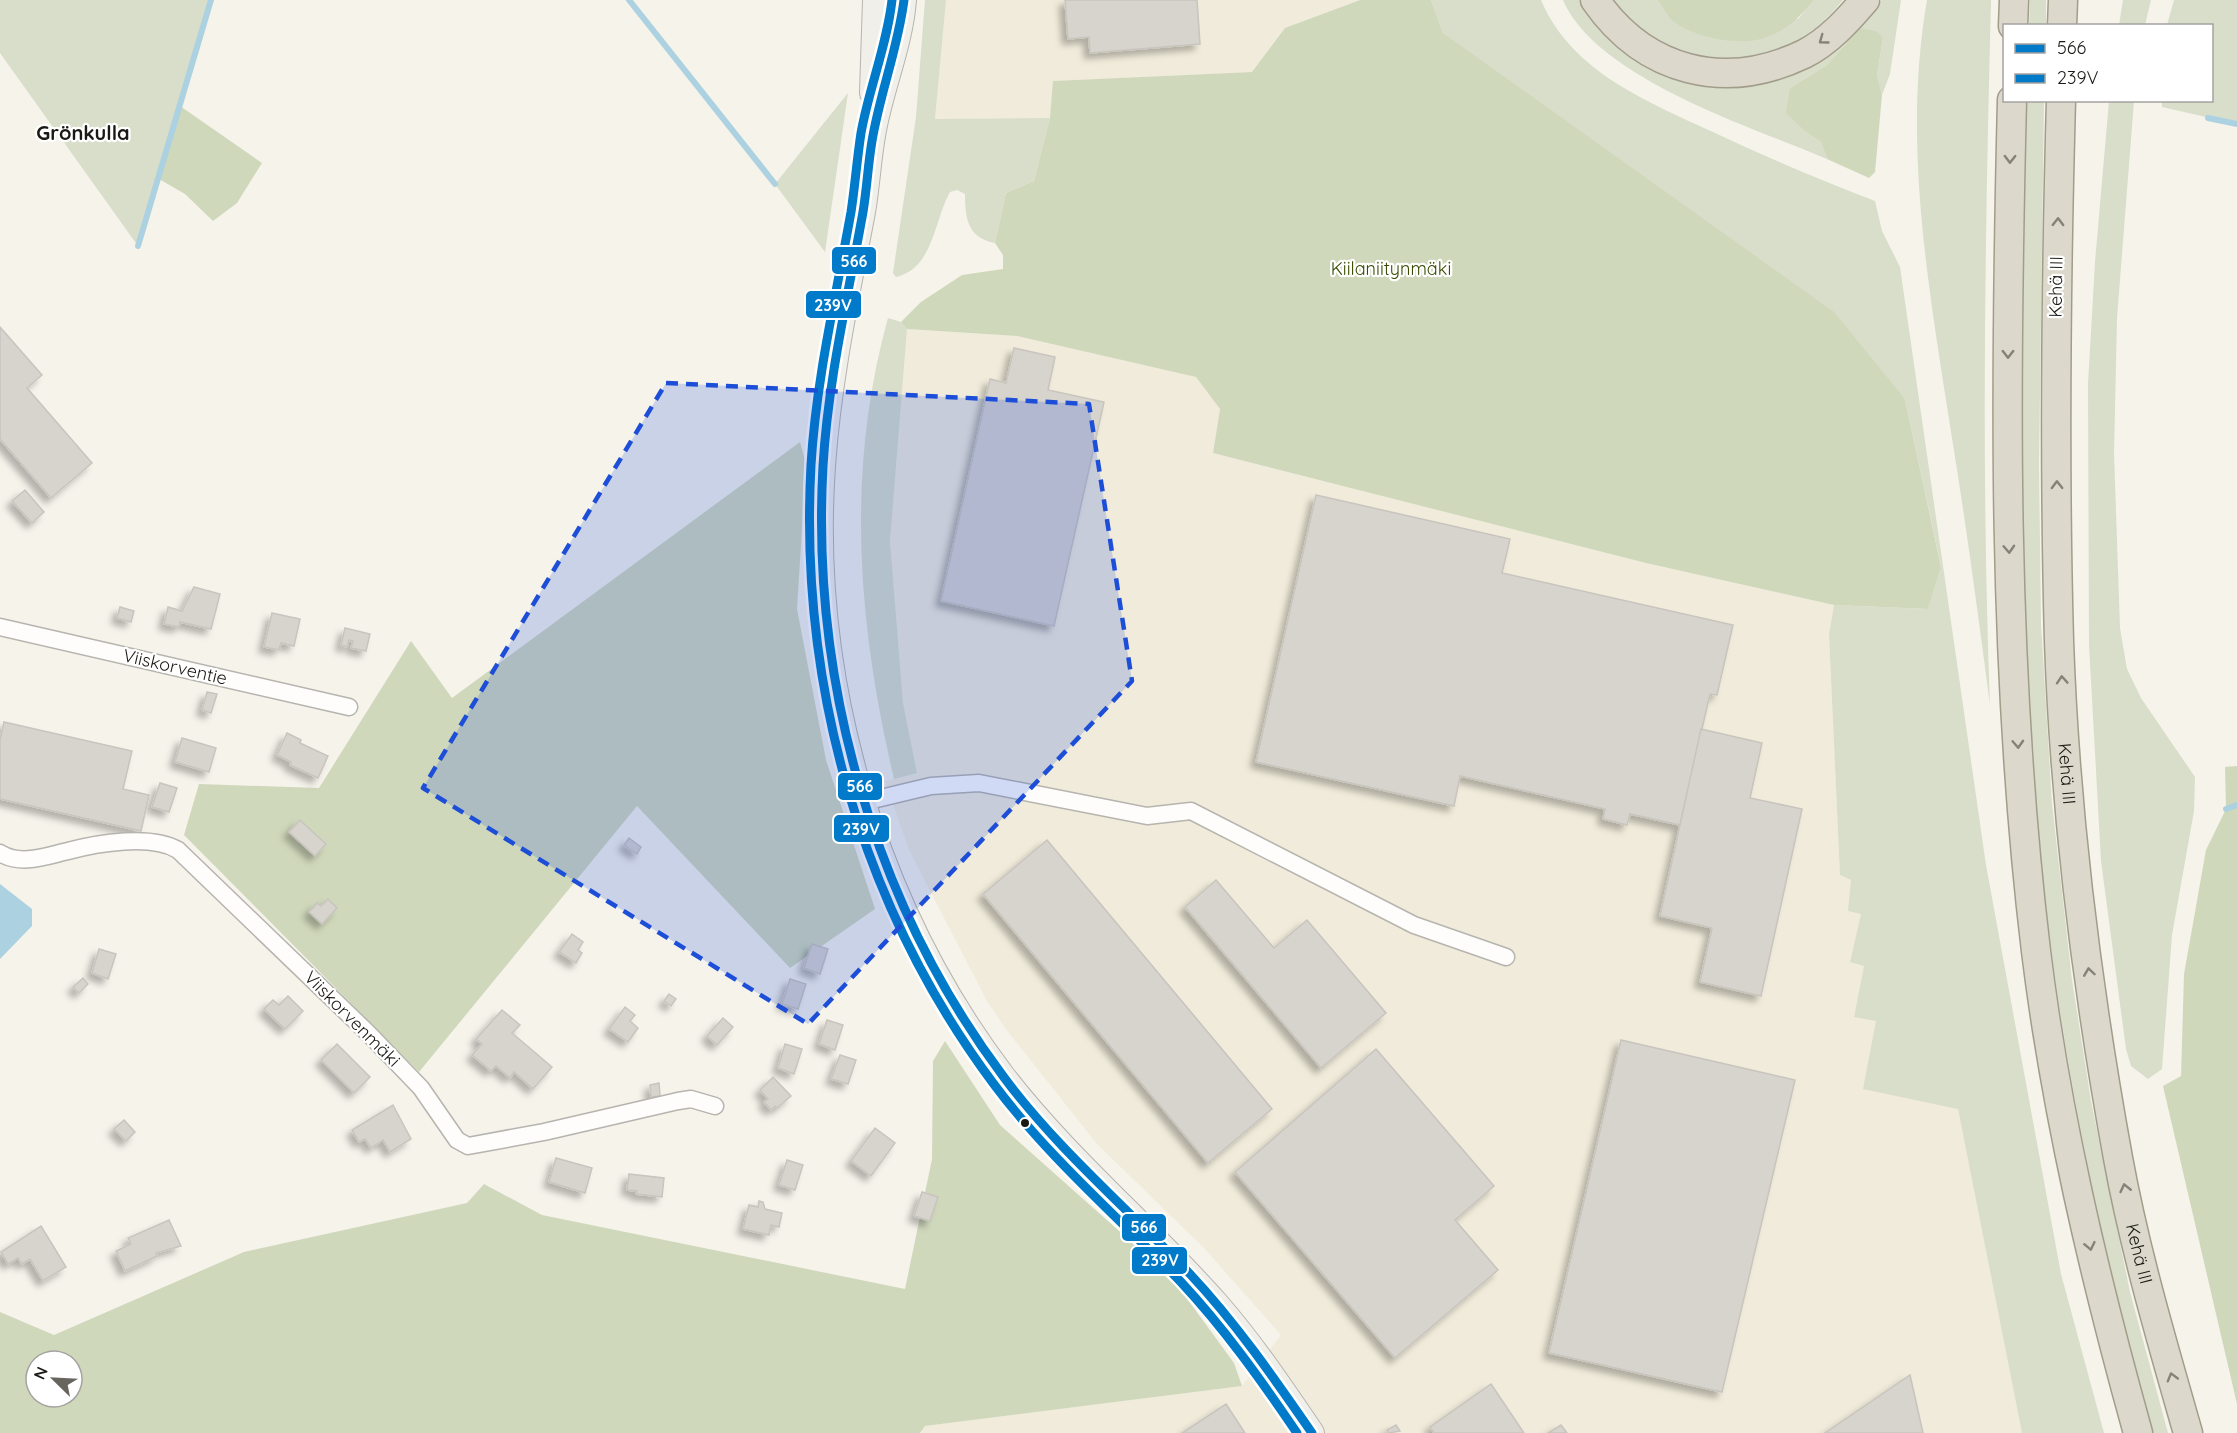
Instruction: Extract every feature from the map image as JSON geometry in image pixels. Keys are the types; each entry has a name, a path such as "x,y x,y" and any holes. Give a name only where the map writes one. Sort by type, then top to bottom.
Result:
{"highway":[{"path":"1595,0 1622,34 1638,46 1665,60 1698,72 1733,74 1769,68 1806,53 1843,26 1865,0"},
{"path":"2013,24 2014,0"},
{"path":"2062,24 2063,0"},
{"path":"2012,102 2007,506 2018,755 2034,928 2061,1107 2101,1299 2138,1433"},
{"name":"Kehä III","path":"2061,102 2055,386 2060,644 2077,883 2118,1160 2147,1286 2187,1433"}],"main road":[{"path":"874,0 872,91 875,125"},
{"path":"904,0 875,125 867,189 830,398 823,465 820,545 824,614 831,663 850,754 884,862 920,940 962,1016 1002,1074 1053,1135 1218,1306 1312,1433"}],"street":[{"name":"Viiskorventie","path":"0,627 350,706"},
{"path":"864,802 931,786 979,783 1147,816 1191,811 1414,924 1506,957"},
{"name":"Viiskorvenmäki","path":"0,853 21,860 104,844 154,841 178,850 384,1050 421,1088 455,1138 468,1146 544,1132 678,1101 691,1099 715,1106"}],"highlighted area":[{"path":"666,383 1089,404 1132,681 808,1024 423,788"}],"shaded area":[{"path":"946,0 1360,0 1285,28 1252,72 1054,81 1050,118 935,119"},
{"path":"907,329 1017,336 1196,377 1220,409 1213,453 1646,563 1834,605 1829,634 1840,875 1851,880 1861,914 1850,962 1864,966 1854,1016 1876,1021 1958,1109 2022,1433 920,1433 925,1426 1242,1386 1281,1335 1204,1248 1097,1144 1005,1028 987,1001 909,850 885,781 917,773 903,703 890,541"}],"green space":[{"path":"0,0 211,0 138,246 0,53"},
{"path":"925,0 946,0 935,119 1050,118 1034,181 1006,193 995,243 979,237 970,226 967,219 965,194 957,190 950,192 926,254 909,272 896,277 893,273 916,117"},
{"name":"Kiilaniitynmäki","path":"1360,0 1431,0 1443,33 1834,312 1905,399 1941,567 1928,609 1834,605 1646,563 1213,453 1220,409 1196,377 1017,336 907,329 901,322 921,302 962,275 1003,269 1003,255 995,243 1006,193 1034,181 1050,118 1053,81 1252,72 1285,28"},
{"path":"1431,0 1541,0 1555,25 1572,47 1592,66 1639,97 1735,142 1875,201 1882,231 1900,267 1986,865 2061,1274 2104,1433 2022,1433 1958,1109 1863,1089 1876,1021 1854,1017 1864,966 1850,962 1861,914 1848,911 1851,880 1840,875 1829,634 1834,605 1928,609 1941,566 1905,399 1876,367 1443,33"},
{"path":"1563,0 1579,0 1594,21 1612,39 1653,68 1686,81 1718,87 1749,86 1779,78 1808,65 1835,47 1882,0 1901,0 1890,74 1882,95 1877,75 1883,38 1860,28 1827,65 1790,88 1806,132 1821,142 1827,159 1719,115 1641,76 1608,53 1581,28"},
{"path":"1610,0 1657,0 1662,4 1798,19 1814,0 1843,0 1821,23 1798,40 1776,50 1753,56 1729,58 1705,57 1660,42 1635,27"},
{"path":"1657,0 1814,0 1799,17 1781,31 1756,40 1732,41 1706,36 1683,28 1672,20"},
{"path":"1927,0 1991,0 1985,352 1990,705 1967,534 1934,324 1921,216 1917,108 1920,54"},
{"path":"2030,0 2046,0 2046,24 2029,24"},
{"path":"2123,0 2151,0 2145,24 2119,24"},
{"path":"2174,0 2237,0 2237,124 2162,107 2162,102 2213,102 2213,24 2167,24"},
{"path":"1860,28 1876,31 1883,38 1877,75 1882,95 1875,172 1869,178 1827,159 1821,142 1806,132 1786,113 1790,88 1827,65"},
{"path":"848,93 825,252 775,184"},
{"path":"2027,102 2044,102 2039,464 2041,624 2052,804 2072,980 2091,1101 2130,1292 2168,1433 2151,1433 2131,1356 2079,1121 2053,962 2043,883 2028,677 2020,465"},
{"path":"2109,102 2134,102 2117,318 2114,453 2120,628 2127,669 2141,698 2195,777 2194,811 2172,935 2162,1069 2148,1079 2131,1066 2126,1049 2101,861 2089,645 2088,384 2095,262"},
{"path":"180,106 262,163 237,203 213,221 185,194 159,179"},
{"path":"888,318 901,322 907,329 890,541 903,703 917,773 894,779 872,664 861,549 866,434 874,376"},
{"path":"800,442 806,464 797,609 826,760 875,909 790,968 637,806 419,1072 184,835 199,784 319,788 411,641 452,698"},
{"path":"2237,766 2237,1404 2163,1086 2181,1076 2184,974 2206,850 2226,809 2225,767"},
{"path":"945,1041 1000,1125 1172,1278 1234,1363 1242,1386 925,1426 920,1433 0,1433 0,1312 54,1335 244,1252 467,1203 484,1184 542,1215 905,1289 932,1159 933,1061"}],"water":[{"path":"0,884 32,909 32,926 0,959"}],"building":[{"path":"1065,0 1197,0 1200,44 1090,53 1089,37 1068,39"},
{"path":"0,327 42,375 27,388 92,463 51,498 0,439"},
{"path":"1014,348 1055,357 1048,390 1104,402 1054,626 941,601 990,379 1006,383"},
{"path":"25,490 44,512 32,523 12,501"},
{"path":"1316,495 1510,539 1502,573 1733,625 1717,695 1710,694 1680,825 1630,814 1627,825 1603,819 1605,809 1460,776 1454,806 1256,762"},
{"path":"194,587 220,594 211,629 180,622 179,627 164,624 168,607 182,611"},
{"path":"120,607 134,611 131,622 117,618"},
{"path":"272,613 300,619 294,646 281,643 279,650 264,647"},
{"path":"345,628 370,634 366,651 351,648 353,641 349,640 347,647 341,645"},
{"path":"207,692 217,694 211,713 202,710"},
{"path":"4,722 132,751 123,789 149,795 141,831 0,799 0,740"},
{"path":"1701,729 1762,743 1750,798 1802,809 1761,996 1700,982 1712,928 1660,916"},
{"path":"287,733 301,740 300,743 328,756 318,778 290,765 291,762 277,755"},
{"path":"182,738 216,748 209,772 175,762"},
{"path":"160,783 177,788 169,812 152,807"},
{"path":"300,820 326,844 315,856 289,832"},
{"path":"629,838 641,847 637,854 624,845"},
{"path":"1047,840 1272,1109 1208,1163 983,894"},
{"path":"1216,880 1274,948 1307,920 1386,1013 1321,1068 1185,907"},
{"path":"328,899 337,908 322,924 309,912 317,903 321,906"},
{"path":"572,934 583,942 578,950 582,953 576,963 559,952"},
{"path":"812,944 828,949 820,974 804,968"},
{"path":"99,949 116,954 108,979 92,973"},
{"path":"83,978 88,984 79,993 73,987"},
{"path":"790,979 806,984 798,1009 782,1004"},
{"path":"669,994 676,999 671,1006 664,1001"},
{"path":"288,996 303,1011 285,1029 264,1009 273,1000 279,1005"},
{"path":"625,1007 635,1015 630,1021 638,1028 628,1042 609,1029"},
{"path":"502,1010 520,1025 512,1033 552,1067 533,1089 514,1072 510,1078 496,1066 491,1071 472,1055 482,1044 476,1039"},
{"path":"723,1018 733,1027 717,1045 707,1036"},
{"path":"827,1020 843,1025 835,1050 819,1044"},
{"path":"1621,1040 1795,1080 1722,1392 1549,1353"},
{"path":"337,1044 370,1077 354,1093 321,1060"},
{"path":"785,1044 802,1049 794,1074 778,1068"},
{"path":"1376,1049 1494,1186 1455,1220 1498,1270 1395,1358 1235,1172"},
{"path":"840,1055 856,1060 848,1084 831,1079"},
{"path":"773,1077 791,1096 777,1108 775,1106 771,1110 764,1102 768,1099 760,1090"},
{"path":"659,1083 660,1096 651,1097 650,1085"},
{"path":"393,1105 411,1139 390,1152 383,1140 371,1148 365,1139 359,1142 352,1130"},
{"path":"124,1120 135,1132 126,1141 114,1129"},
{"path":"875,1128 895,1143 871,1176 851,1161"},
{"path":"556,1158 592,1168 585,1193 549,1182"},
{"path":"787,1160 803,1165 795,1190 779,1185"},
{"path":"629,1174 664,1178 662,1197 636,1194 637,1191 627,1190"},
{"path":"922,1192 938,1197 930,1221 914,1216"},
{"path":"759,1201 763,1202 765,1209 782,1213 779,1227 771,1225 769,1235 743,1229 749,1205 758,1207"},
{"path":"169,1220 181,1246 156,1253 157,1256 125,1271 116,1251 131,1244 128,1238"},
{"path":"41,1226 66,1267 43,1281 30,1259 22,1264 18,1258 8,1264 1,1252"},
{"path":"1910,1375 1923,1433 1825,1433"},
{"path":"1491,1384 1524,1433 1434,1433 1430,1427"},
{"path":"1226,1404 1245,1433 1182,1433"},
{"path":"1396,1425 1400,1431 1389,1433 1387,1430"},
{"path":"1561,1425 1567,1433 1548,1433"}],"waterway":[{"path":"138,246 211,0"},
{"path":"629,0 775,184"},
{"path":"2208,118 2237,124"},
{"path":"2226,809 2237,805"}],"transit line":[{"name":"239V","path":"892,0 890,17 861,133 851,212 817,401 811,465 810,547 816,629 829,711 848,790 874,868 907,943 947,1015 993,1083 1059,1161 1180,1281 1212,1317 1297,1433"},
{"name":"566","path":"904,0 898,36 872,141 863,212 829,402 823,466 822,547 828,628 840,708 860,787 886,863 918,938 957,1009 1003,1076 1046,1129 1207,1293 1254,1351 1312,1433"}],"district":[{"name":"Grönkulla","path":"83,133"}]}
